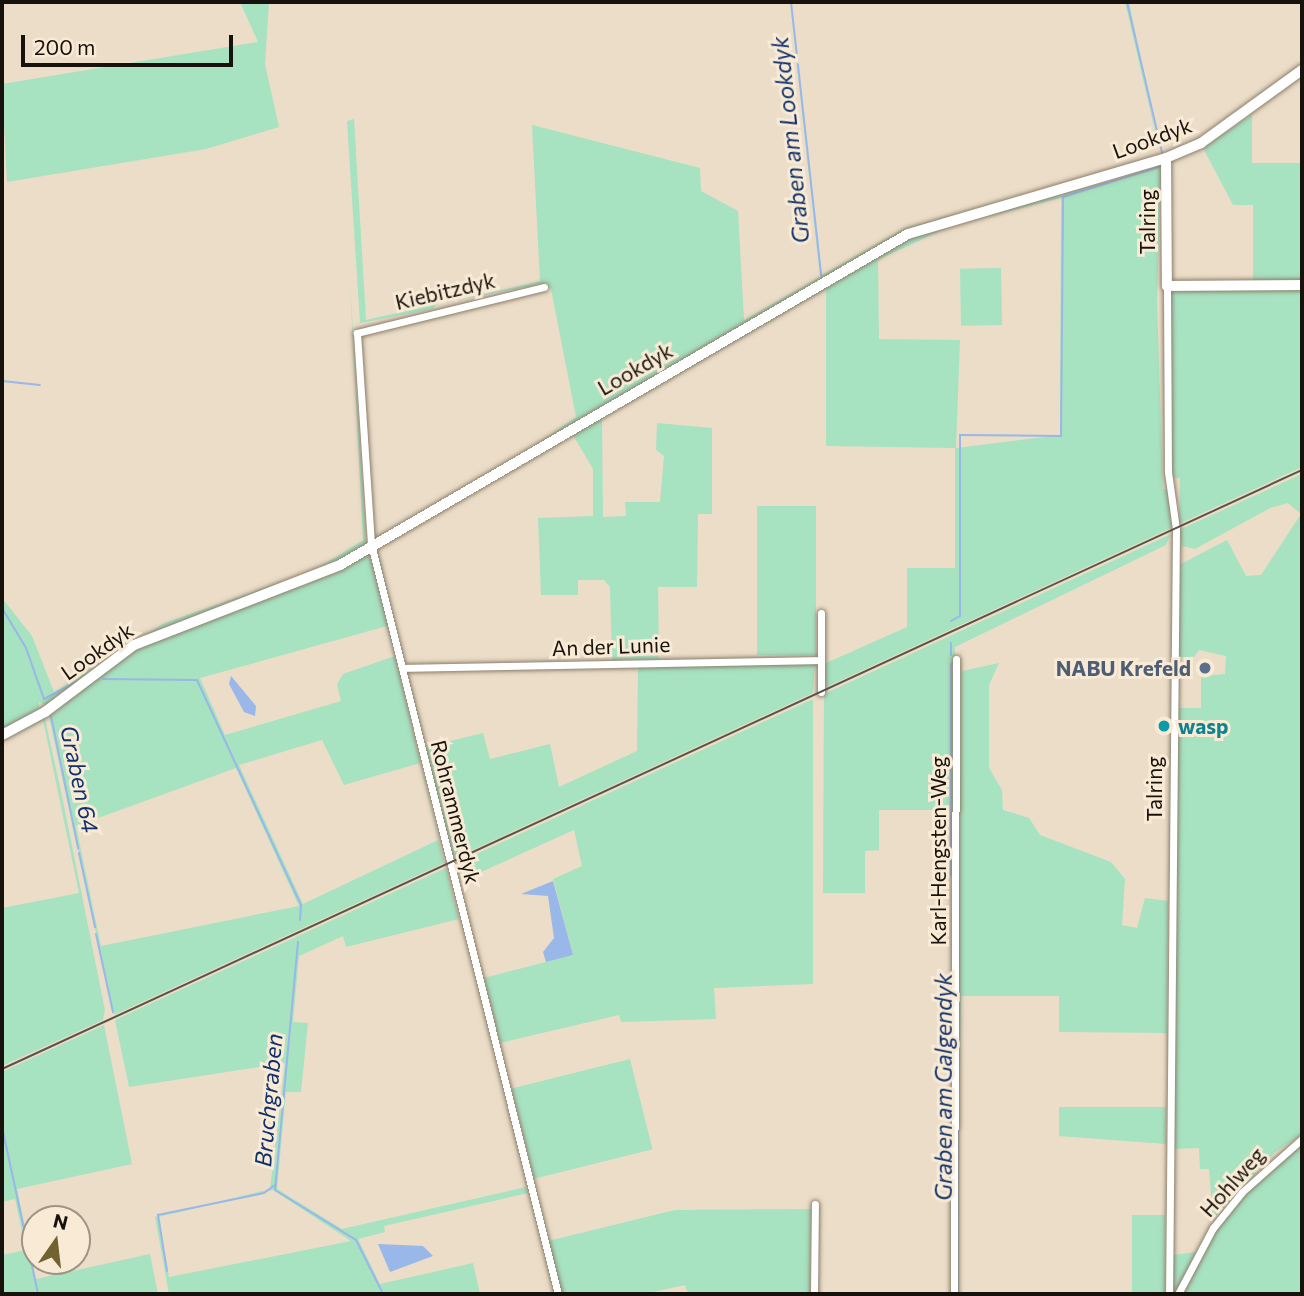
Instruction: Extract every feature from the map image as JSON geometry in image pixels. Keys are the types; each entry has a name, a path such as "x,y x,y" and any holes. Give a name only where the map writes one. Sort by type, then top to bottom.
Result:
{"street":[{"name":"Lookdyk","path":"2,734 45,712 134,645 308,582 908,234 1166,158 1201,143 1302,71"},
{"name":"Talring","path":"1166,158 1168,472 1176,528 1169,1294"},
{"path":"1167,285 1302,285"},
{"name":"Kiebitzdyk","path":"357,333 544,287"},
{"name":"Rohrammerdyk","path":"357,333 371,544 558,1294"},
{"path":"821,613 821,692"},
{"name":"Karl-Hengsten-Weg","path":"954,1294 956,659"},
{"name":"An der Lunie","path":"402,668 820,660"},
{"name":"Hohlweg","path":"1178,1294 1213,1228 1242,1192 1302,1139"},
{"path":"814,1294 815,1203"}],"green space":[{"path":"240,2 269,2 265,64 279,127 206,149 7,182 2,84 258,42"},
{"path":"790,2 822,275 905,228 960,213 910,231 535,445 576,417 551,289 540,284 445,303 540,281 532,125 700,168 701,191 738,211 744,320 820,277"},
{"path":"1125,2 1129,2 1160,153"},
{"path":"1252,115 1252,163 1302,163 1302,282 1253,282 1253,205 1233,205 1203,148"},
{"path":"354,119 366,320 437,304 433,309 360,323 347,121"},
{"path":"1161,167 1157,302 1163,489 1171,490 1171,528 824,688 824,664 907,627 907,568 955,568 955,448 826,446 826,289 602,418 603,517 626,516 625,502 660,502 664,456 656,450 657,423 712,428 712,514 698,514 697,587 658,587 659,659 612,660 610,587 604,580 578,580 578,595 541,595 538,518 593,516 593,469 573,435 413,526 913,235","holes":["1061,198 1060,435 956,448 960,340 879,339 878,260 951,226"]},
{"path":"1001,268 1002,325 961,326 960,269"},
{"path":"350,283 366,543 343,560 276,589 147,635 47,706 39,702 39,710 2,731 2,598 32,636 54,692 164,623 313,571 363,540"},
{"path":"1171,290 1302,290 1302,467 1179,524 1180,478 1172,478"},
{"path":"1302,474 1302,1134 1274,1153 1213,1220 1209,1169 1200,1169 1199,1148 1173,1149 1178,708 1201,708 1201,676 1225,674 1226,656 1199,650 1194,657 1178,657 1179,565 1227,540 1246,576 1261,575 1301,514 1288,503 1270,508 1195,549 1182,546 1179,530"},
{"path":"757,506 816,506 816,655 757,655"},
{"path":"1171,534 1166,545 955,647 953,877 949,810 879,810 879,850 865,851 865,893 823,893 824,694"},
{"path":"377,547 404,663 376,548"},
{"path":"364,555 373,560 444,863 114,1015 49,717 117,660 160,635 307,584","holes":["387,626 395,656 343,674 337,684 341,701 225,735 200,678","322,740 344,785 420,763 438,840 303,904 239,765","236,768 299,906 101,946 76,826"]},
{"path":"961,645 962,671 999,663 989,685 989,768 1002,790 1003,810 1029,818 1040,835 1111,862 1125,879 1122,925 1137,928 1145,898 1168,901 1167,1033 1059,1032 1059,996 961,996 957,1294"},
{"path":"815,663 813,693 455,858 448,850 408,672 426,747 483,733 490,759 550,744 559,787 637,751 638,667"},
{"path":"813,699 813,984 714,988 716,1019 621,1022 619,1015 500,1043 484,978 573,955 553,879 582,866 574,830 461,881 457,863"},
{"path":"42,717 45,719 62,796 105,1010 103,1020 2,1066 2,908 79,893 43,720 2,741"},
{"path":"446,868 459,919 346,947 343,936 299,956 293,1022 308,1023 301,1092 286,1092 277,1189 342,1229 526,1187 528,1193 384,1226 385,1232 358,1239 380,1284 473,1263 480,1294 169,1294 155,1217 270,1189 285,1063 129,1087 115,1020","holes":["273,1190 351,1241 169,1277 158,1217"]},
{"path":"104,1025 132,1164 17,1189 21,1227 15,1199 2,1202 2,1072"},
{"path":"630,1059 652,1149 534,1179 512,1089"},
{"path":"1059,1107 1166,1107 1166,1144 1059,1136"},
{"path":"1302,1141 1302,1294 1183,1294 1220,1224 1251,1185"},
{"path":"811,1209 810,1294 688,1294 685,1285 644,1294 562,1294 548,1241 675,1210"},
{"path":"1132,1215 1165,1215 1165,1294 1132,1294"},
{"path":"21,1251 21,1275 35,1275 36,1279 54,1275 91,1275 91,1267 150,1254 158,1294 2,1294 2,1255"},
{"path":"1196,1252 1175,1294 1173,1294 1173,1255"}],"water":[{"path":"231,676 256,706 255,716 244,712 229,684"},
{"path":"553,881 573,955 546,962 543,952 554,938 548,896 521,894"},
{"path":"378,1244 423,1246 433,1256 390,1272"}],"waterway":[{"name":"Graben am Lookdyk","path":"791,2 821,275"},
{"name":"Graben am Galgendyk","path":"1127,2 1162,153"},
{"name":"Graben am Galgendyk","path":"951,621 960,616 960,435 1061,436 1063,197 1159,167"},
{"path":"2,381 40,385"},
{"name":"Bruchgraben","path":"2,608 26,648 44,699 80,680"},
{"name":"Graben am Galgendyk","path":"951,643 951,655"},
{"name":"Graben am Galgendyk","path":"951,664 951,875"},
{"name":"Bruchgraben","path":"103,679 197,680 301,905 300,920"},
{"name":"Graben 64","path":"51,716 78,848"},
{"name":"Graben 64","path":"79,853 95,927"},
{"name":"Graben am Galgendyk","path":"958,1294 959,880"},
{"name":"Graben 64","path":"96,934 113,1012"},
{"name":"Bruchgraben","path":"298,942 275,1190 356,1240 383,1294"},
{"path":"2,1127 38,1294"},
{"path":"167,1271 158,1215 264,1193 275,1185"}],"railway":[{"path":"2,1069 1302,470"}],"place":[{"name":"NABU Krefeld","path":"1205,668"},
{"name":"wasp","path":"1164,726"}]}
